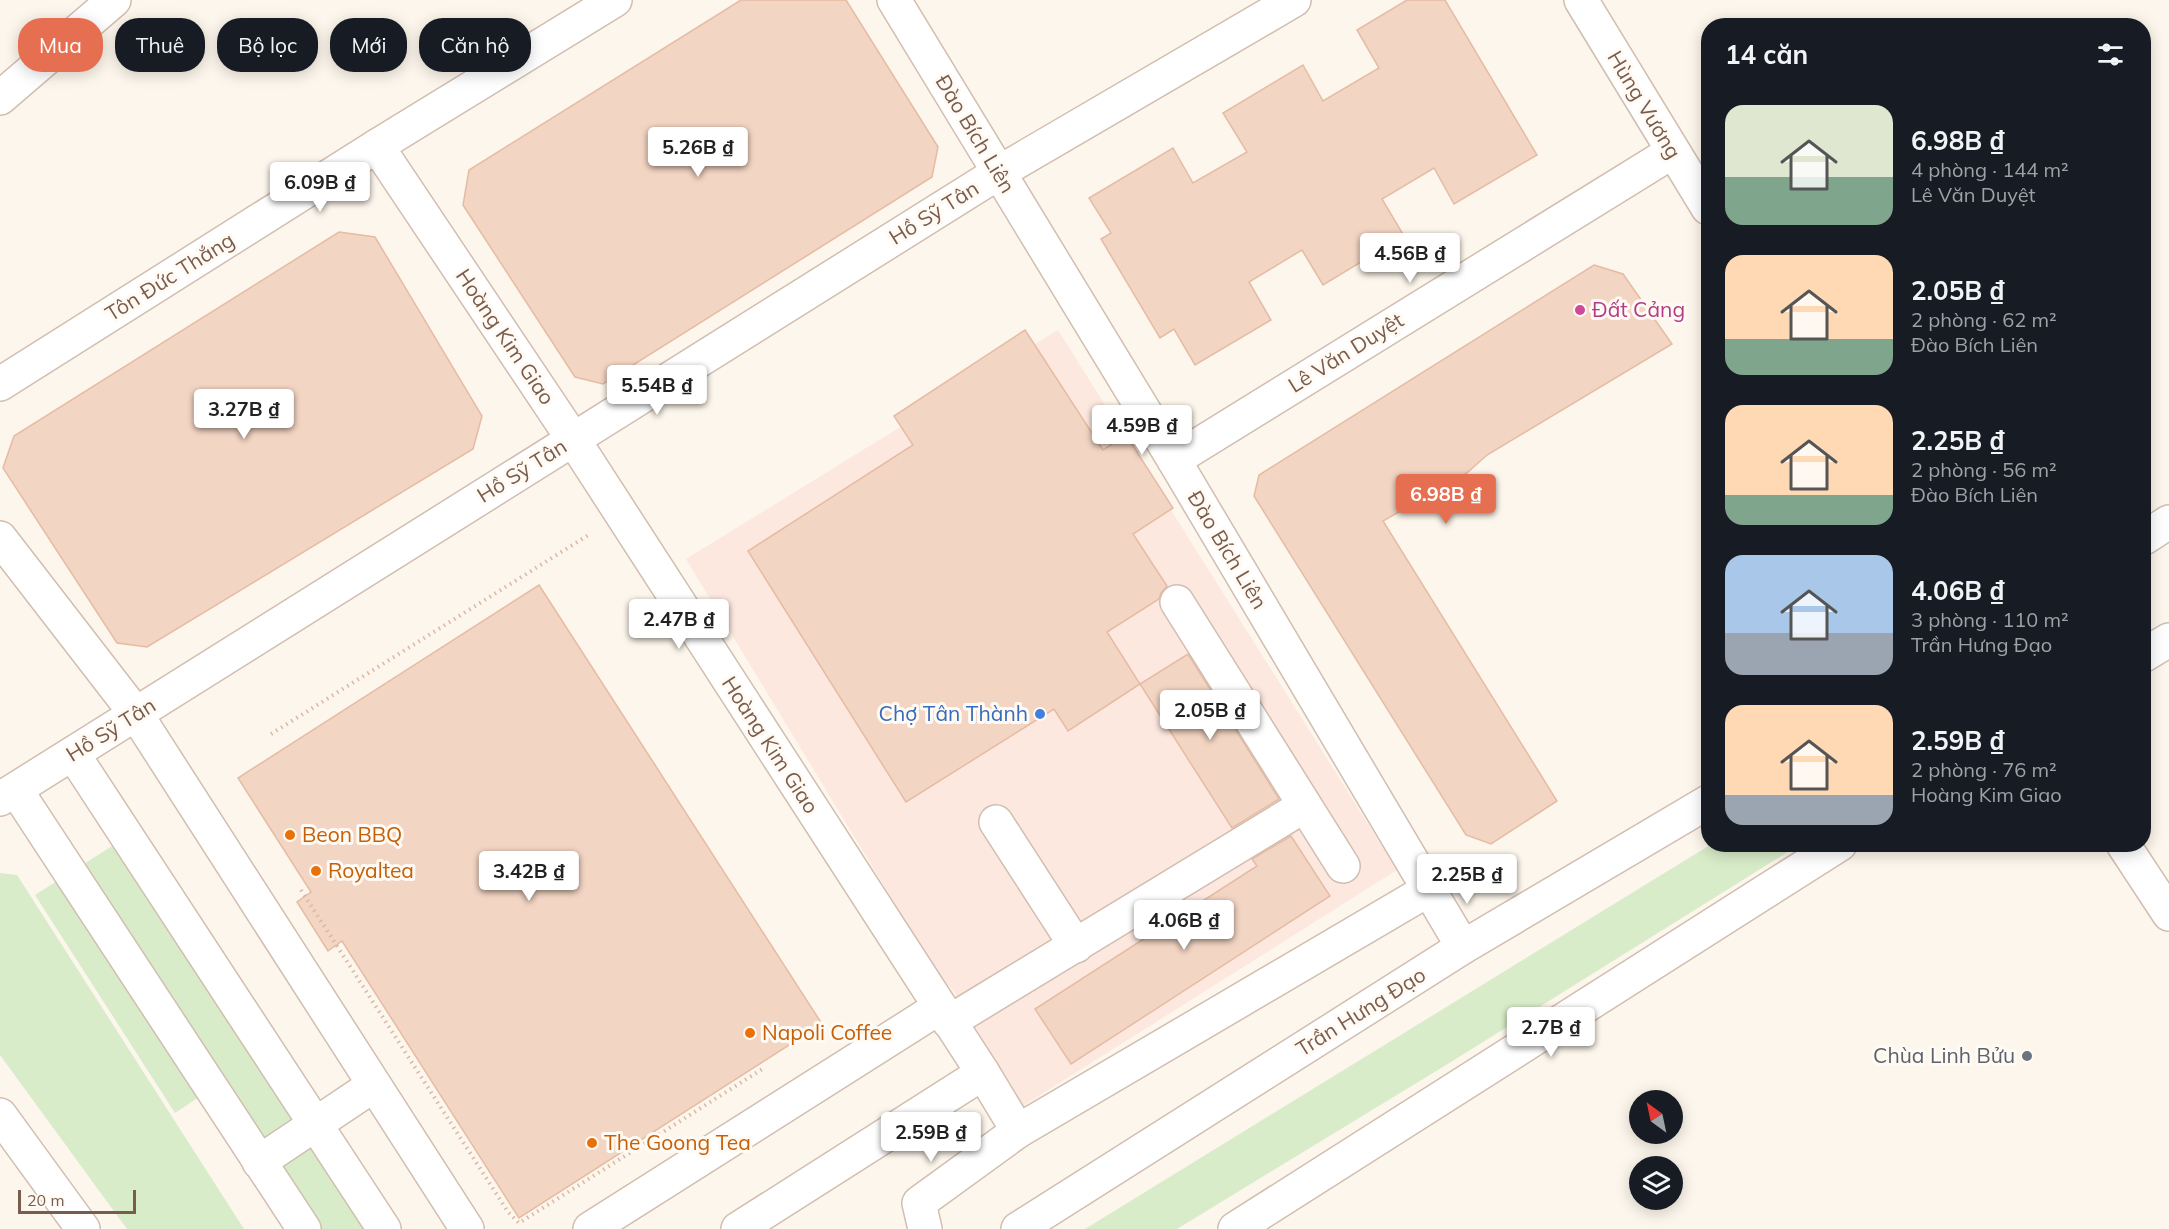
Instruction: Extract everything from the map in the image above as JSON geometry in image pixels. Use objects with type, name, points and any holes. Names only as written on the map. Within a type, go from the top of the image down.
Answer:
[{"type":"street","points":[[0,98],[114,0]]},
{"type":"street","name":"Tôn Đức Thắng","points":[[0,384],[615,0]]},
{"type":"street","name":"Đào Bích Liên","points":[[894,0],[1174,460],[1464,948]]},
{"type":"street","name":"Hồ Sỹ Tân","points":[[8,795],[998,173],[1294,0]]},
{"type":"street","name":"Hùng Vương","points":[[1581,0],[1701,197]]},
{"type":"street","name":"Hoàng Kim Giao","points":[[377,147],[573,439],[983,1073],[1018,1131]]},
{"type":"street","name":"Lê Văn Duyệt","points":[[1174,460],[1672,152]]},
{"type":"street","points":[[2151,534],[2169,522]]},
{"type":"street","points":[[0,538],[135,714],[467,1229]]},
{"type":"street","points":[[1177,602],[1343,866]]},
{"type":"street","points":[[2151,651],[2169,640]]},
{"type":"street","points":[[73,754],[384,1229]]},
{"type":"street","points":[[8,795],[304,1229]]},
{"type":"street","points":[[590,1229],[944,1014],[1076,946],[1304,806]]},
{"type":"street","name":"Trần Hưng Đạo","points":[[1018,1229],[1464,948],[1701,806]]},
{"type":"street","points":[[996,822],[1076,946]]},
{"type":"street","points":[[1234,1229],[1827,852]]},
{"type":"street","points":[[2128,852],[2169,914]]},
{"type":"street","points":[[925,1229],[919,1203],[1018,1131],[1428,890]]},
{"type":"street","points":[[738,1229],[983,1073]]},
{"type":"street","points":[[260,1162],[374,1085]]},
{"type":"street","points":[[0,1115],[83,1229]]},
{"type":"path","points":[[272,734],[621,514]]},
{"type":"path","points":[[301,890],[508,1212],[519,1223],[764,1068]]},
{"type":"shaded area","name":"Chợ Tân Thành","points":[[1058,330],[1397,870],[1023,1106],[952,989],[938,975],[686,559]]},
{"type":"green space","points":[[131,834],[385,1229],[288,1229],[202,1095],[175,1113],[35,895]]},
{"type":"green space","points":[[1701,851],[1788,852],[1451,1062],[1177,1229],[1085,1229]]},
{"type":"green space","points":[[0,873],[17,875],[244,1229],[127,1229],[0,1055]]},
{"type":"building","points":[[741,0],[846,0],[938,147],[932,177],[603,384],[575,377],[463,205],[469,170]]},
{"type":"building","points":[[1407,0],[1445,0],[1537,155],[1454,204],[1434,168],[1382,199],[1404,236],[1323,285],[1302,250],[1249,282],[1271,320],[1195,365],[1174,329],[1160,338],[1101,239],[1111,233],[1089,198],[1173,148],[1193,183],[1247,152],[1223,113],[1303,65],[1323,101],[1379,68],[1357,30]]},
{"type":"building","points":[[339,232],[375,237],[482,416],[473,449],[147,647],[117,643],[3,468],[14,436]]},
{"type":"building","points":[[1594,265],[1623,274],[1672,344],[1487,455],[1467,473],[1383,521],[1557,801],[1491,844],[1466,835],[1254,496],[1259,475]]},
{"type":"building","points":[[1025,330],[1103,450],[1126,435],[1173,508],[1133,534],[1167,586],[1159,599],[1107,632],[1140,684],[1068,731],[1054,709],[906,802],[748,551],[913,445],[894,416]]},
{"type":"building","points":[[539,585],[822,1024],[519,1218],[342,941],[328,951],[297,902],[311,892],[238,778]]},
{"type":"building","points":[[1188,654],[1279,799],[1232,828],[1140,684]]},
{"type":"building","points":[[1291,836],[1330,896],[1071,1064],[1035,1009],[1257,866],[1252,859]]},
{"type":"place","name":"Đất Cảng","points":[[1580,310]]},
{"type":"place","name":"Chợ Tân Thành","points":[[1040,714]]},
{"type":"place","name":"Beon BBQ","points":[[290,835]]},
{"type":"place","name":"Royaltea","points":[[316,871]]},
{"type":"place","name":"Napoli Coffee","points":[[750,1033]]},
{"type":"place","name":"Chùa Linh Bửu","points":[[2027,1056]]},
{"type":"place","name":"The Goong Tea","points":[[592,1143]]}]
